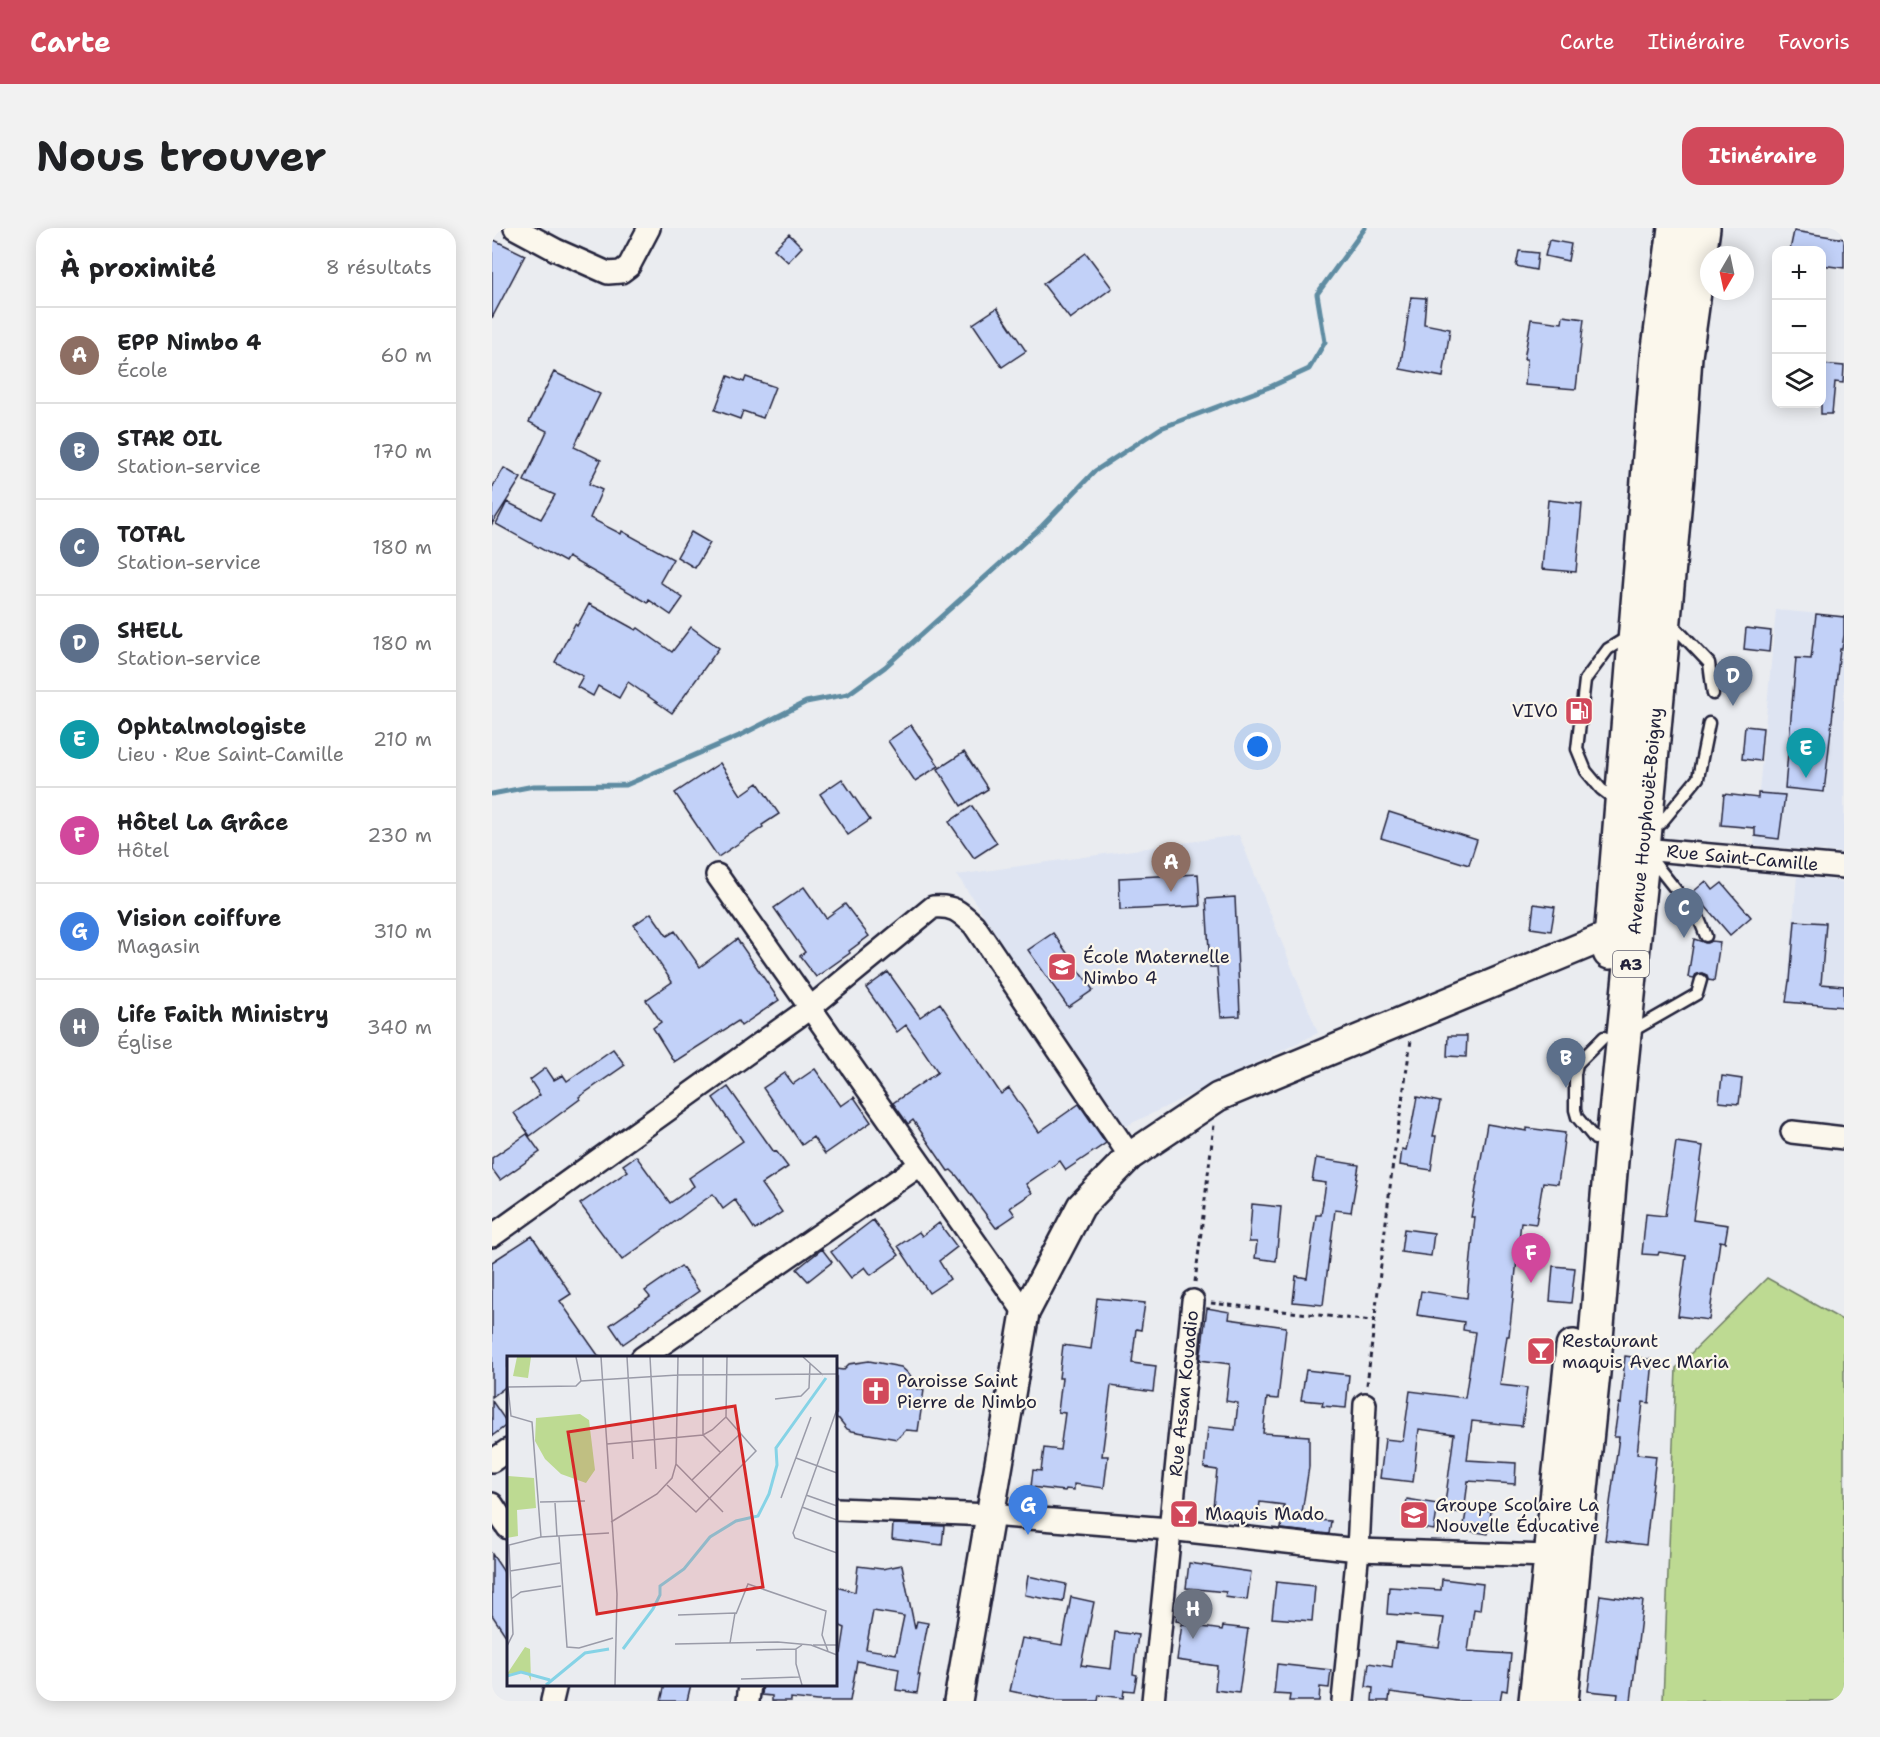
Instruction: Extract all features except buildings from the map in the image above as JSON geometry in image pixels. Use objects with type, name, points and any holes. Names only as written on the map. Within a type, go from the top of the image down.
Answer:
[{"type":"highway","name":"Avenue Houphouët-Boigny","points":[[1561,1701],[1623,932],[1637,827],[1650,624],[1658,356],[1675,228]]},
{"type":"highway","name":"Avenue Houphouët-Boigny","points":[[1650,624],[1677,477],[1685,356],[1703,228]]},
{"type":"highway","name":"Avenue Houphouët-Boigny","points":[[1623,932],[1637,827]]},
{"type":"highway","name":"Avenue Houphouët-Boigny","points":[[1536,1701],[1595,1139],[1614,1037]]},
{"type":"street","points":[[515,228],[556,250],[608,273],[621,272],[629,266],[649,228]]},
{"type":"street","name":"Rue Saint-Camille","points":[[1637,827],[1844,867]]},
{"type":"street","points":[[717,875],[1025,1313]]},
{"type":"street","points":[[492,1236],[810,1008],[933,907],[946,906],[957,909],[974,925],[1130,1156]]},
{"type":"street","points":[[958,1701],[1025,1313],[1081,1206],[1130,1156],[1218,1097],[1623,932]]},
{"type":"street","points":[[1792,1132],[1844,1138]]},
{"type":"street","points":[[648,1356],[664,1351],[920,1165]]},
{"type":"street","name":"Rue Assan Kouadio","points":[[1153,1701],[1193,1301]]},
{"type":"street","points":[[1343,1701],[1358,1550],[1365,1404]]},
{"type":"street","points":[[492,1461],[507,1450]]},
{"type":"street","points":[[492,1504],[507,1526]]},
{"type":"street","points":[[837,1509],[991,1515],[1169,1529],[1358,1550],[1550,1556]]},
{"type":"street","points":[[552,1701],[556,1686]]},
{"type":"street","points":[[748,1701],[750,1686]]},
{"type":"lane","points":[[1706,936],[1699,919],[1637,827],[1586,771],[1576,749],[1585,680],[1608,649],[1650,624],[1709,663],[1713,694]]},
{"type":"lane","points":[[1637,827],[1661,823],[1698,778],[1709,723]]},
{"type":"lane","points":[[1614,1037],[1697,994],[1701,980]]},
{"type":"path","points":[[1365,1404],[1392,1170],[1415,1016]]},
{"type":"path","points":[[1218,1097],[1193,1301],[1373,1321]]},
{"type":"shaded area","points":[[1776,610],[1844,616],[1844,853],[1754,845]]},
{"type":"shaded area","points":[[1239,835],[1318,1033],[1124,1127],[957,875]]},
{"type":"shaded area","points":[[1797,876],[1844,882],[1844,1007],[1786,1002]]},
{"type":"green space","points":[[1767,1278],[1844,1321],[1844,1701],[1663,1701],[1676,1368]]},
{"type":"waterway","points":[[492,794],[534,786],[626,785],[739,736],[806,702],[848,694],[885,667],[1042,526],[1095,471],[1161,428],[1272,386],[1309,369],[1325,342],[1317,294],[1365,228]]},
{"type":"place","name":"SHELL","points":[[1733,706]]},
{"type":"place","name":"VIVO","points":[[1579,711]]},
{"type":"place","name":"Ophtalmologiste","points":[[1806,778]]},
{"type":"place","name":"EPP Nimbo 4","points":[[1171,892]]},
{"type":"place","name":"TOTAL","points":[[1684,938]]},
{"type":"place","name":"École Maternelle Nimbo 4","points":[[1062,967]]},
{"type":"place","name":"STAR OIL","points":[[1566,1088]]},
{"type":"place","name":"Hôtel La Grâce","points":[[1531,1283]]},
{"type":"place","name":"Restaurant maquis Avec Maria","points":[[1541,1351]]},
{"type":"place","name":"Paroisse Saint Pierre de Nimbo","points":[[876,1391]]},
{"type":"place","name":"Maquis Mado","points":[[1184,1514]]},
{"type":"place","name":"Groupe Scolaire La Nouvelle Éducative","points":[[1414,1515]]},
{"type":"place","name":"Vision coiffure","points":[[1028,1535]]},
{"type":"place","name":"Life Faith Ministry","points":[[1193,1639]]}]
